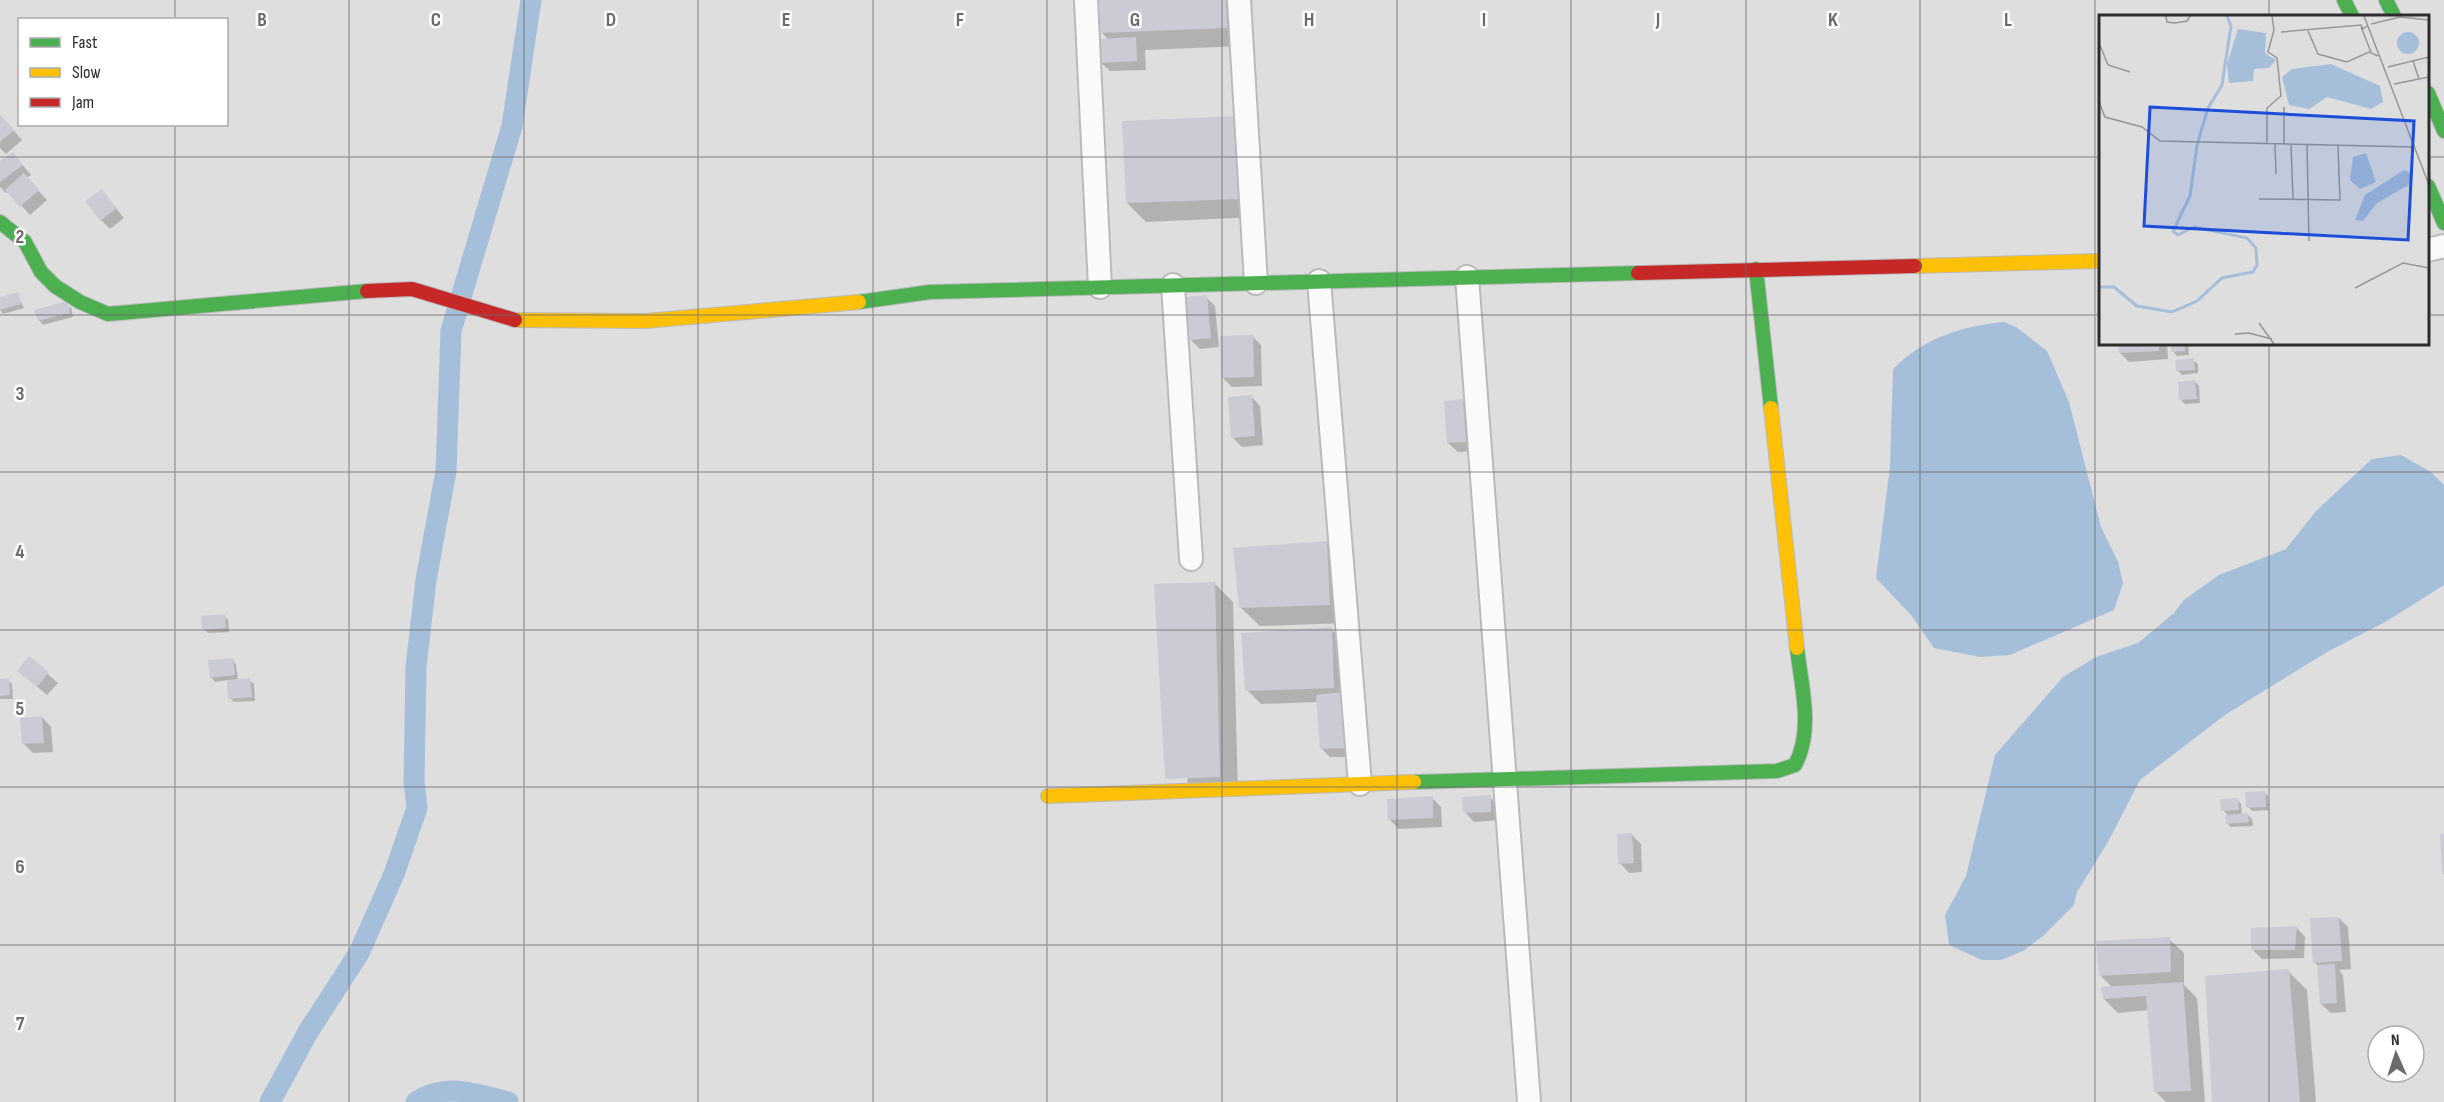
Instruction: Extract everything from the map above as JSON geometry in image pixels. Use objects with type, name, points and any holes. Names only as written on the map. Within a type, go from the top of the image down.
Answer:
[{"type":"main road","points":[[2344,0],[2352,15]]},
{"type":"main road","points":[[2386,0],[2394,15]]},
{"type":"main road","points":[[2429,97],[2444,131]]},
{"type":"main road","points":[[2429,190],[2444,223]]},
{"type":"main road","points":[[0,222],[17,234],[29,247],[40,270],[58,290],[78,302],[108,314],[326,292],[412,289],[515,321],[646,321],[869,301],[930,292],[2099,261]]},
{"type":"main road","points":[[1048,796],[1505,778],[1777,771],[1795,765],[1803,750],[1805,722],[1756,269]]},
{"type":"street","points":[[1086,0],[1100,287]]},
{"type":"street","points":[[1239,0],[1256,283]]},
{"type":"street","points":[[2429,250],[2444,246]]},
{"type":"street","points":[[1467,277],[1529,1102]]},
{"type":"street","points":[[1319,281],[1360,784]]},
{"type":"street","points":[[1173,285],[1191,559]]},
{"type":"water","points":[[2004,322],[2016,327],[2047,351],[2069,402],[2101,527],[2118,562],[2123,583],[2114,610],[2010,655],[1980,657],[1934,648],[1911,615],[1876,578],[1890,467],[1893,369],[1917,349],[1944,335],[1958,330]]},
{"type":"water","points":[[2401,455],[2431,472],[2444,485],[2444,585],[2387,621],[2327,652],[2225,715],[2140,780],[2108,842],[2077,892],[2074,905],[2043,936],[2023,951],[2001,960],[1982,960],[1949,945],[1945,915],[1966,876],[1995,755],[2063,677],[2096,657],[2138,643],[2174,613],[2184,600],[2219,575],[2286,549],[2316,511],[2372,459]]},
{"type":"building","points":[[1099,0],[1226,0],[1227,28],[1100,33]]},
{"type":"building","points":[[1136,37],[1137,61],[1099,63],[1098,39]]},
{"type":"building","points":[[0,114],[14,130],[0,142]]},
{"type":"building","points":[[1237,116],[1240,199],[1126,203],[1122,121]]},
{"type":"building","points":[[13,152],[23,165],[0,182],[0,161]]},
{"type":"building","points":[[24,173],[39,190],[20,207],[5,190]]},
{"type":"building","points":[[102,189],[116,209],[100,221],[85,201]]},
{"type":"building","points":[[18,292],[21,304],[0,310],[0,297]]},
{"type":"building","points":[[1207,295],[1211,338],[1190,340],[1186,297]]},
{"type":"building","points":[[67,301],[70,313],[38,321],[34,310]]},
{"type":"building","points":[[1253,335],[1254,377],[1221,378],[1220,336]]},
{"type":"building","points":[[2118,345],[2159,345],[2159,351],[2119,353]]},
{"type":"building","points":[[2171,345],[2185,345],[2185,351],[2171,352]]},
{"type":"building","points":[[2194,358],[2195,370],[2176,371],[2175,360]]},
{"type":"building","points":[[2195,380],[2197,399],[2179,400],[2178,382]]},
{"type":"building","points":[[1252,395],[1255,436],[1231,438],[1228,397]]},
{"type":"building","points":[[1463,399],[1466,442],[1447,443],[1444,401]]},
{"type":"building","points":[[1327,541],[1330,605],[1239,608],[1233,548]]},
{"type":"building","points":[[1215,582],[1220,777],[1165,779],[1154,584]]},
{"type":"building","points":[[225,614],[226,628],[202,630],[201,616]]},
{"type":"building","points":[[1332,627],[1334,688],[1245,691],[1241,633]]},
{"type":"building","points":[[29,656],[49,672],[37,687],[17,671]]},
{"type":"building","points":[[233,658],[235,675],[210,678],[208,660]]},
{"type":"building","points":[[9,678],[10,695],[0,696],[0,679]]},
{"type":"building","points":[[250,678],[252,697],[228,699],[227,680]]},
{"type":"building","points":[[1342,692],[1348,748],[1320,749],[1316,695]]},
{"type":"building","points":[[42,716],[44,743],[22,744],[20,718]]},
{"type":"building","points":[[2265,791],[2266,807],[2246,808],[2245,792]]},
{"type":"building","points":[[1491,795],[1491,812],[1463,813],[1462,797]]},
{"type":"building","points":[[1433,796],[1433,818],[1388,820],[1387,799]]},
{"type":"building","points":[[2238,798],[2239,810],[2221,811],[2220,799]]},
{"type":"building","points":[[2248,813],[2249,822],[2226,824],[2225,815]]},
{"type":"building","points":[[1632,833],[1634,863],[1618,864],[1617,834]]},
{"type":"building","points":[[2440,834],[2444,834],[2444,874],[2442,874]]},
{"type":"building","points":[[2339,917],[2342,961],[2313,963],[2310,918]]},
{"type":"building","points":[[2297,926],[2295,950],[2251,950],[2251,928]]},
{"type":"building","points":[[2170,937],[2171,972],[2099,976],[2096,941]]},
{"type":"building","points":[[2335,964],[2337,1003],[2320,1004],[2317,965]]},
{"type":"building","points":[[2289,969],[2300,1102],[2212,1102],[2205,976]]},
{"type":"building","points":[[2183,982],[2191,1091],[2154,1092],[2146,996],[2103,999],[2101,987]]},
{"type":"waterway","points":[[270,1102],[308,1032],[359,953],[394,874],[417,808],[414,782],[416,667],[426,580],[446,471],[451,331],[512,126],[531,0]]},
{"type":"waterway","points":[[416,1102],[439,1092],[450,1091],[473,1093],[508,1102]]},
{"type":"traffic: fast","points":[[2344,0],[2352,15]]},
{"type":"traffic: fast","points":[[2386,0],[2394,15]]},
{"type":"traffic: fast","points":[[2429,95],[2444,131]]},
{"type":"traffic: fast","points":[[2429,188],[2444,223]]},
{"type":"traffic: fast","points":[[0,222],[25,242],[41,272],[55,286],[80,302],[108,314],[367,291]]},
{"type":"traffic: fast","points":[[1756,269],[1771,408]]},
{"type":"traffic: fast","points":[[859,302],[930,292],[1638,273]]},
{"type":"traffic: fast","points":[[1414,782],[1777,771],[1795,765],[1801,751],[1805,722],[1797,648]]},
{"type":"traffic: slow","points":[[1915,266],[2099,261]]},
{"type":"traffic: slow","points":[[515,320],[646,321],[859,302]]},
{"type":"traffic: slow","points":[[1771,408],[1797,648]]},
{"type":"traffic: slow","points":[[1048,796],[1414,782]]},
{"type":"traffic: jam","points":[[1638,273],[1915,266]]},
{"type":"traffic: jam","points":[[367,291],[412,289],[515,320]]}]
